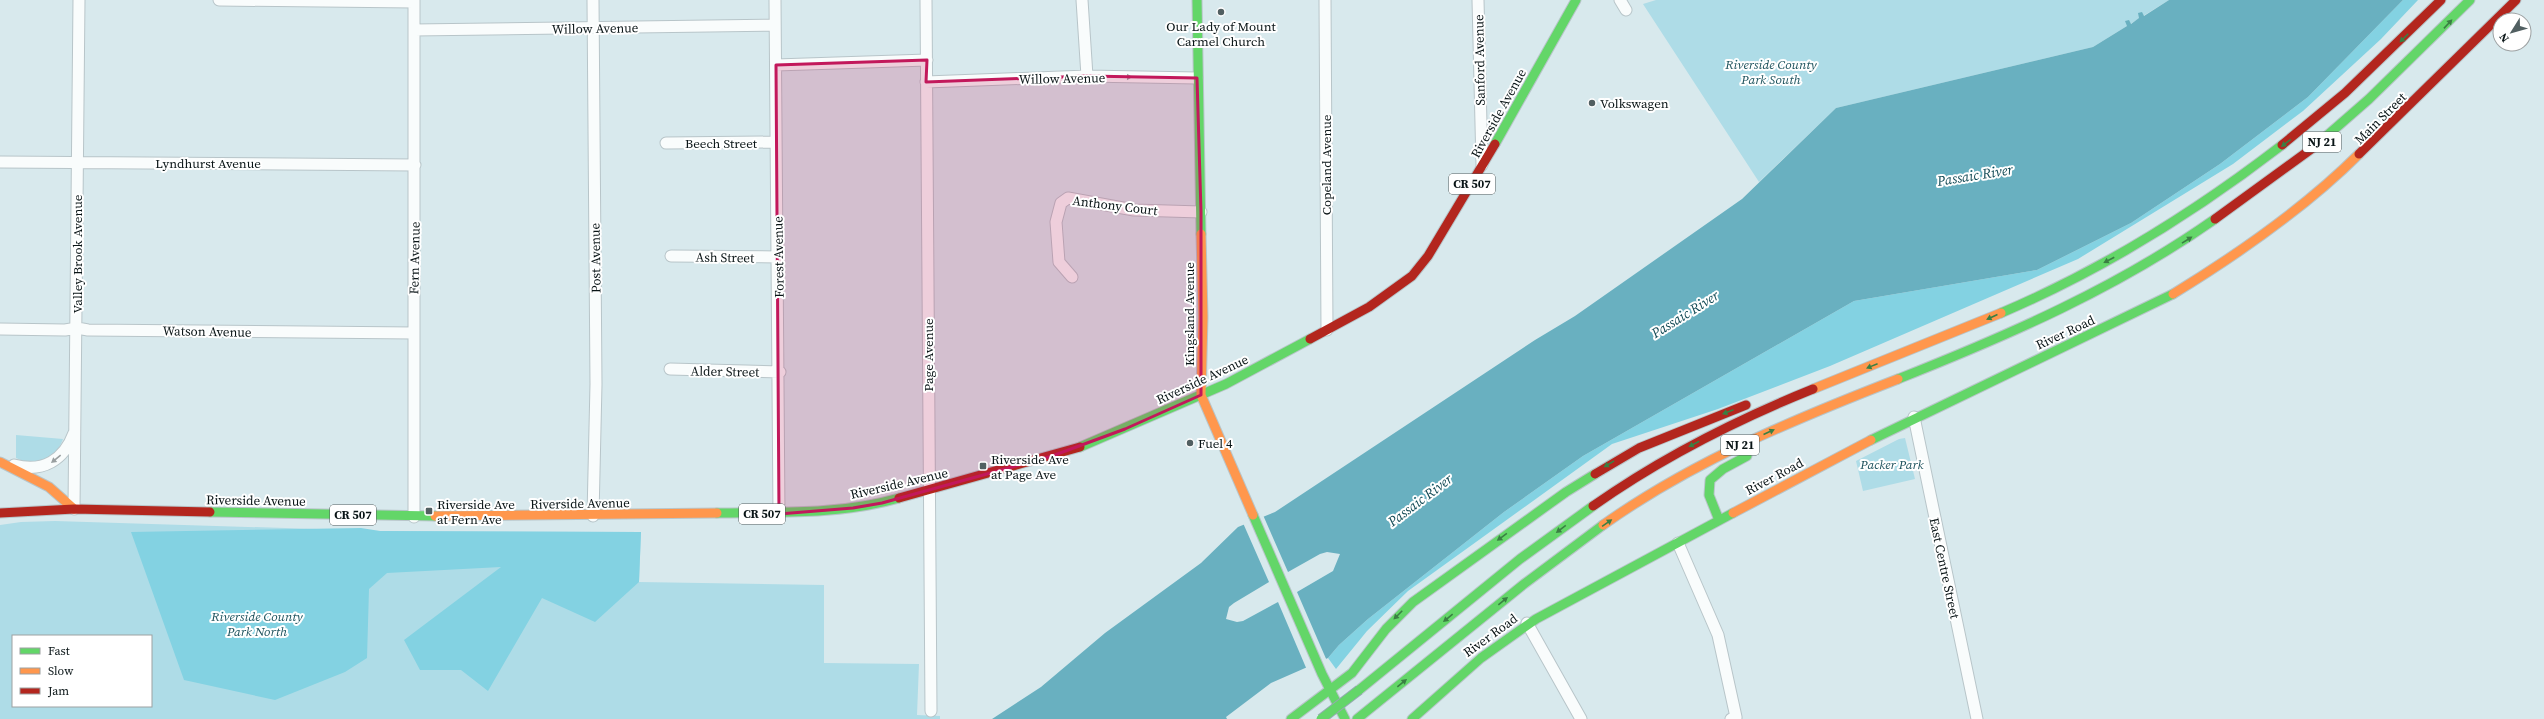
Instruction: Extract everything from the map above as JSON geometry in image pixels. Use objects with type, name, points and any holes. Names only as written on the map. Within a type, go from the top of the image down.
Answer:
[{"type":"main road","name":"Kingsland Avenue","points":[[1197,0],[1197,78],[1201,212],[1201,396],[1244,498],[1322,674],[1345,719]]},
{"type":"main road","name":"Riverside Avenue","points":[[0,513],[74,509],[414,517],[780,514],[853,508],[928,491],[1089,444],[1201,396],[1370,307],[1412,276],[1432,250],[1482,168],[1576,0]]},
{"type":"main road","name":"NJ 21","points":[[1321,719],[1538,546],[1628,482],[1724,428],[1832,382],[1978,323],[2044,294],[2110,260],[2174,222],[2235,182],[2322,114],[2403,40],[2441,0]]},
{"type":"main road","name":"NJ 21","points":[[1357,719],[1562,555],[1609,521],[1702,464],[1766,433],[1953,357],[2054,313],[2121,279],[2185,241],[2247,200],[2307,155],[2365,106],[2418,55],[2470,0]]},
{"type":"main road","name":"Main Street","points":[[2172,295],[2218,266],[2337,176],[2516,0]]},
{"type":"main road","name":"River Road","points":[[1412,719],[1477,659],[1528,623],[1914,417],[2172,295]]},
{"type":"main road","points":[[1788,434],[1953,357]]},
{"type":"main road","points":[[1796,385],[1803,382],[1832,382]]},
{"type":"main road","points":[[1291,719],[1331,691],[1352,673],[1386,629],[1413,602],[1572,488],[1639,448],[1759,400]]},
{"type":"main road","points":[[1719,520],[1707,496],[1709,482],[1723,469],[1758,450]]},
{"type":"main road","points":[[0,462],[50,486],[64,496],[74,509]]},
{"type":"street","name":"Valley Brook Avenue","points":[[74,509],[77,328],[79,0]]},
{"type":"street","points":[[219,0],[414,1]]},
{"type":"street","name":"Post Avenue","points":[[593,0],[596,384],[593,516]]},
{"type":"street","name":"Forest Avenue","points":[[776,0],[780,514]]},
{"type":"street","name":"Page Avenue","points":[[926,0],[928,491],[931,711]]},
{"type":"street","points":[[1082,0],[1087,76]]},
{"type":"street","name":"Copeland Avenue","points":[[1325,0],[1327,330]]},
{"type":"street","name":"Sanford Avenue","points":[[1478,0],[1482,168]]},
{"type":"street","points":[[1620,0],[1626,10]]},
{"type":"street","name":"Fern Avenue","points":[[414,1],[414,517]]},
{"type":"street","name":"Willow Avenue","points":[[414,30],[775,25]]},
{"type":"street","points":[[776,65],[927,60]]},
{"type":"street","name":"Willow Avenue","points":[[926,82],[1087,76],[1197,78]]},
{"type":"street","name":"Beech Street","points":[[666,143],[776,142]]},
{"type":"street","name":"Lyndhurst Avenue","points":[[0,162],[415,165]]},
{"type":"street","name":"Anthony Court","points":[[1072,277],[1059,262],[1056,222],[1061,203],[1068,198],[1134,210],[1201,212]]},
{"type":"street","name":"Ash Street","points":[[671,256],[778,257]]},
{"type":"street","name":"Watson Avenue","points":[[0,329],[65,330],[77,328],[88,330],[414,333]]},
{"type":"street","name":"Alder Street","points":[[670,370],[780,372]]},
{"type":"street","name":"East Centre Street","points":[[1914,417],[1977,719]]},
{"type":"street","points":[[0,462],[22,467],[49,464],[62,455],[76,426]]},
{"type":"street","points":[[1678,543],[1718,635],[1736,717],[1731,719]]},
{"type":"street","points":[[1528,623],[1581,719]]},
{"type":"highlighted area","points":[[927,60],[926,82],[1087,76],[1197,78],[1201,212],[1201,395],[1125,429],[1052,456],[882,503],[853,508],[779,514],[776,65]]},
{"type":"green space","name":"Riverside County Park South","points":[[1656,0],[2169,0],[2093,47],[1836,108],[1759,182],[1643,4]]},
{"type":"green space","points":[[2403,0],[2418,0],[2381,39],[2303,111],[2233,164],[2078,259],[1830,366],[1718,409],[1612,444],[1408,591],[1367,631],[1336,669],[1328,658],[1339,645],[1368,619],[1504,512],[1583,456],[1854,301],[2037,270],[2131,223],[2220,164],[2308,97]]},
{"type":"green space","points":[[16,435],[63,439],[60,446],[50,457],[44,460],[30,462],[16,458]]},
{"type":"green space","name":"Packer Park","points":[[1905,438],[1915,479],[1863,491],[1856,461],[1899,439]]},
{"type":"green space","name":"Riverside County Park North","points":[[55,521],[380,531],[641,532],[639,582],[824,585],[824,663],[919,664],[917,715],[940,716],[940,719],[0,719],[0,525],[21,522]]},
{"type":"green space","points":[[361,528],[380,531],[641,532],[639,582],[595,622],[542,598],[488,691],[461,670],[420,670],[404,640],[501,567],[387,573],[369,589],[367,658],[345,672],[275,700],[184,680],[131,532]]},
{"type":"water","name":"Passaic River","points":[[2169,0],[2403,0],[2308,97],[2220,164],[2131,223],[2037,270],[1854,301],[1583,456],[1504,512],[1368,619],[1339,645],[1328,658],[1271,683],[1226,717],[1227,719],[992,719],[1041,687],[1105,633],[1201,563],[1238,527],[1275,512],[1535,340],[1575,316],[1742,199],[1836,108],[2093,47],[2127,26],[2125,21],[2129,20],[2131,24],[2139,18],[2138,13],[2142,12],[2144,16]]},
{"type":"pier","points":[[1263,515],[1288,572],[1320,554],[1327,552],[1340,554],[1333,571],[1297,592],[1327,661],[1307,670],[1278,602],[1243,621],[1237,622],[1226,619],[1229,607],[1269,582],[1243,523]]},
{"type":"traffic: fast","points":[[1197,0],[1201,234]]},
{"type":"traffic: fast","points":[[1495,144],[1576,0]]},
{"type":"traffic: fast","points":[[2314,147],[2369,99],[2470,0]]},
{"type":"traffic: fast","points":[[2001,313],[2075,278],[2147,238],[2216,193],[2282,145]]},
{"type":"traffic: fast","points":[[1898,379],[1981,345],[2101,288],[2140,267],[2215,219]]},
{"type":"traffic: fast","points":[[1871,440],[2173,294]]},
{"type":"traffic: fast","points":[[1080,447],[1226,384],[1310,339]]},
{"type":"traffic: fast","points":[[1719,520],[1709,495],[1710,480],[1723,469],[1747,456]]},
{"type":"traffic: fast","points":[[1291,719],[1352,673],[1386,629],[1413,602],[1566,492],[1595,474]]},
{"type":"traffic: fast","points":[[717,513],[808,512],[854,507],[899,498]]},
{"type":"traffic: fast","points":[[1359,690],[1520,559],[1593,506]]},
{"type":"traffic: fast","points":[[210,512],[435,516]]},
{"type":"traffic: fast","points":[[1412,719],[1481,658],[1536,619],[1733,513]]},
{"type":"traffic: fast","points":[[1253,515],[1322,674],[1345,719]]},
{"type":"traffic: fast","points":[[1357,719],[1524,584],[1603,525]]},
{"type":"traffic: fast","points":[[1321,719],[1359,690]]},
{"type":"traffic: slow","points":[[2173,294],[2245,247],[2294,211],[2359,154]]},
{"type":"traffic: slow","points":[[1201,234],[1203,317],[1201,395],[1253,515]]},
{"type":"traffic: slow","points":[[1813,389],[2001,313]]},
{"type":"traffic: slow","points":[[1603,525],[1637,502],[1709,461],[1783,426],[1898,379]]},
{"type":"traffic: slow","points":[[1733,513],[1871,440]]},
{"type":"traffic: slow","points":[[0,462],[49,487],[74,509]]},
{"type":"traffic: slow","points":[[435,516],[717,513]]},
{"type":"traffic: jam","points":[[2282,145],[2345,93],[2441,0]]},
{"type":"traffic: jam","points":[[2359,154],[2516,0]]},
{"type":"traffic: jam","points":[[1310,339],[1369,307],[1412,276],[1428,256],[1495,144]]},
{"type":"traffic: jam","points":[[2215,219],[2314,147]]},
{"type":"traffic: jam","points":[[1593,506],[1645,472],[1700,441],[1727,427],[1813,389]]},
{"type":"traffic: jam","points":[[1595,474],[1639,448],[1746,405]]},
{"type":"traffic: jam","points":[[899,498],[1080,447]]},
{"type":"traffic: jam","points":[[0,513],[74,509],[210,512]]},
{"type":"place","name":"Our Lady of Mount Carmel Church","points":[[1221,12]]},
{"type":"place","name":"Volkswagen","points":[[1592,103]]},
{"type":"place","name":"Fuel 4","points":[[1190,443]]},
{"type":"place","name":"Riverside Ave at Page Ave","points":[[983,466]]},
{"type":"place","name":"Riverside Ave at Fern Ave","points":[[429,511]]}]
